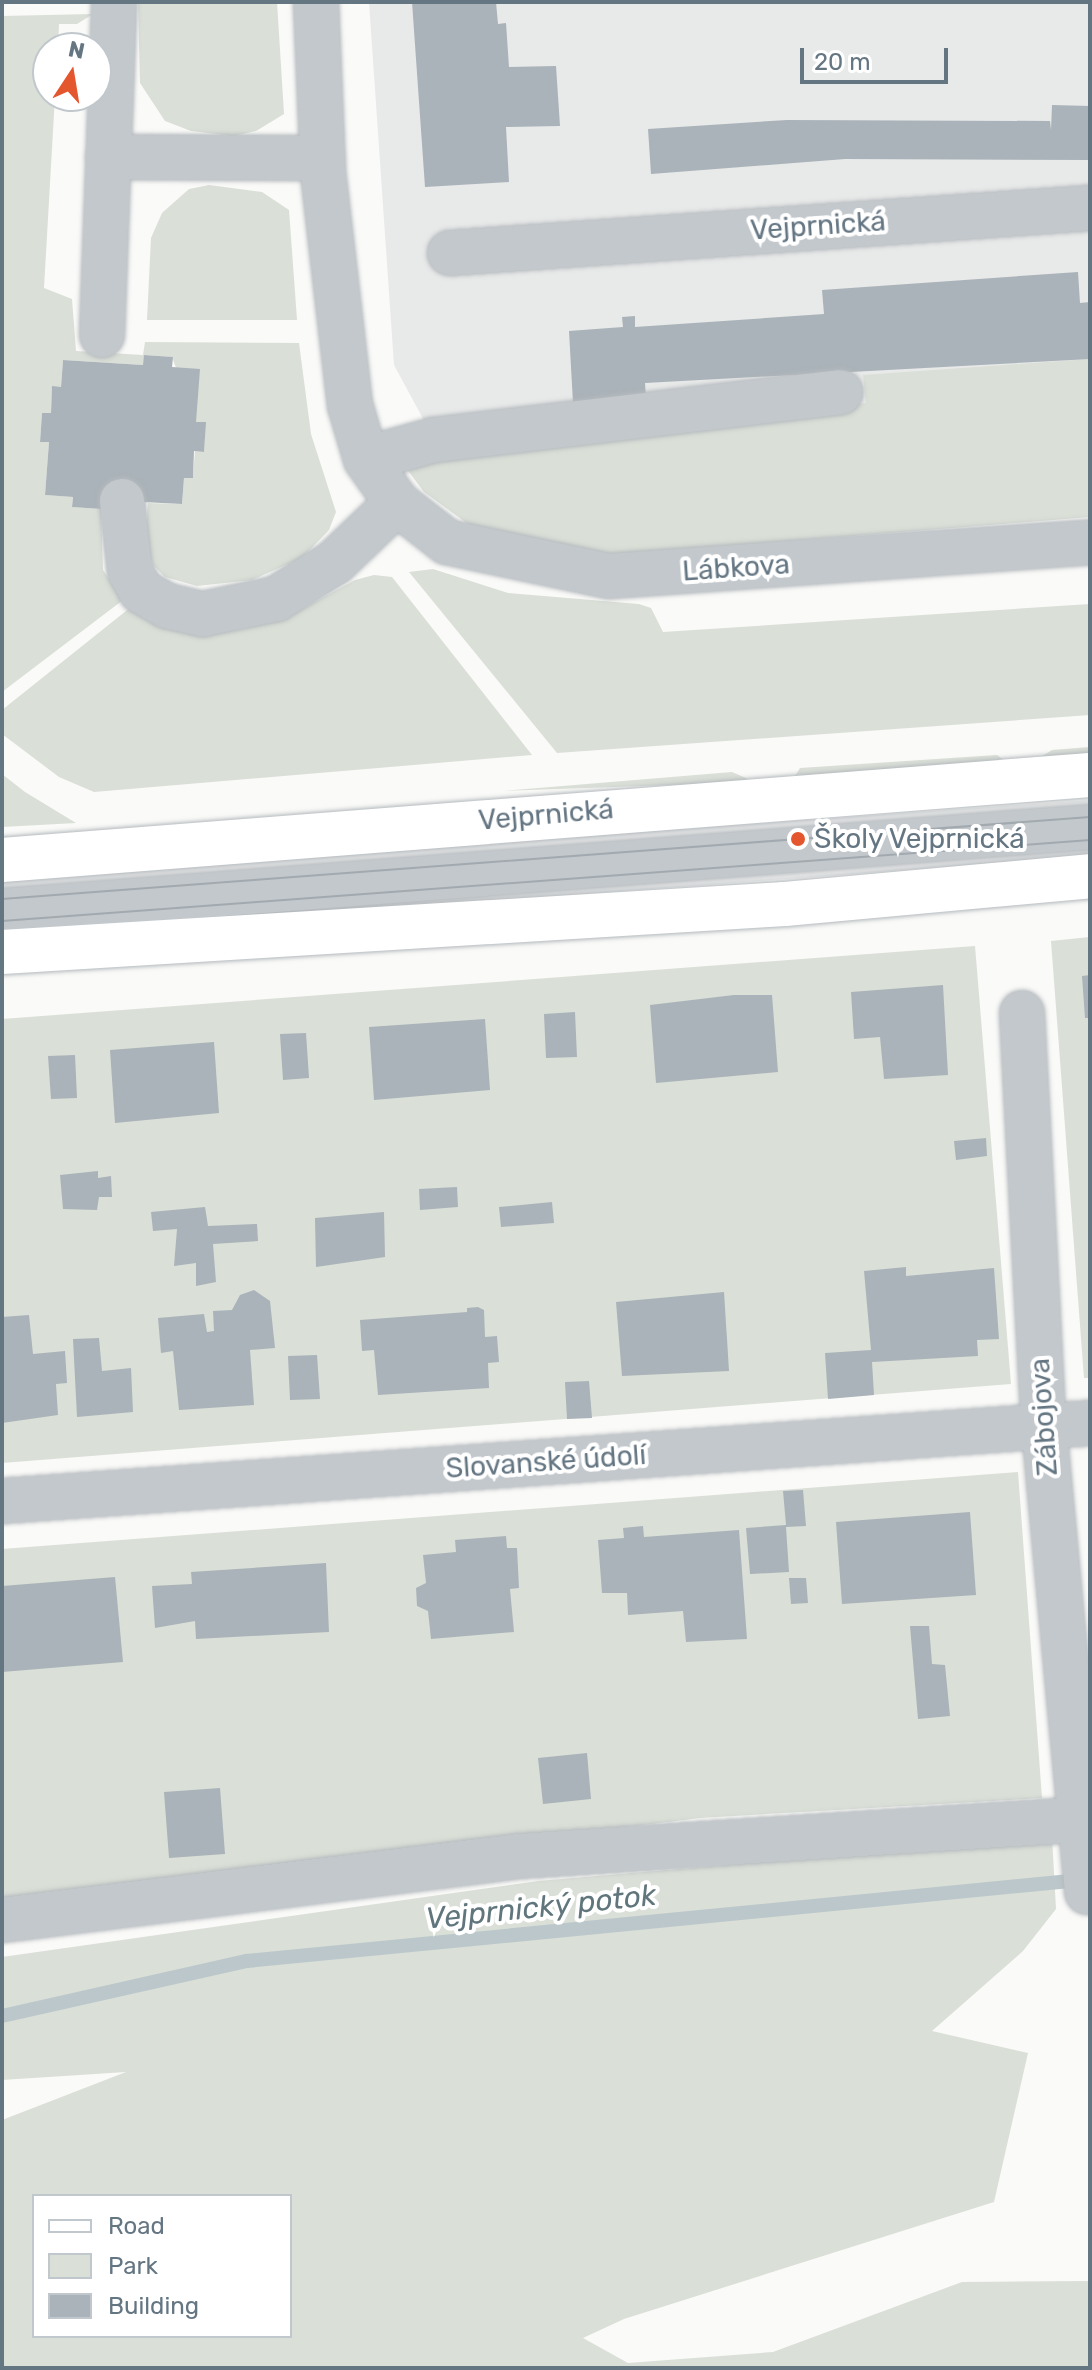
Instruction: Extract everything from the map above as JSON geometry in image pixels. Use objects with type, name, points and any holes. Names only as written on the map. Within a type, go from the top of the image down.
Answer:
[{"type":"main road","name":"Vejprnická","points":[[2,860],[1090,775]]},
{"type":"main road","points":[[2,952],[785,904],[1090,876]]},
{"type":"street","points":[[102,335],[114,2]]},
{"type":"street","name":"Lábkova","points":[[316,2],[322,158],[350,405],[366,459],[397,503],[447,542],[609,576],[1090,542]]},
{"type":"street","points":[[108,157],[322,158]]},
{"type":"street","name":"Vejprnická","points":[[450,253],[1090,208]]},
{"type":"street","points":[[366,459],[434,440],[840,392]]},
{"type":"street","points":[[122,501],[130,571],[141,591],[167,606],[203,614],[276,599],[335,562],[397,503]]},
{"type":"street","name":"Vejprnická","points":[[2,911],[1090,827]]},
{"type":"street","name":"Zábojova","points":[[1022,1013],[1044,1427],[1084,1827],[1087,1892]]},
{"type":"street","name":"Slovanské údolí","points":[[2,1501],[1090,1423]]},
{"type":"street","points":[[2,1920],[520,1856],[1084,1827]]},
{"type":"shaded area","points":[[369,2],[1090,2],[1090,462],[467,500],[394,365]]},
{"type":"shaded area","points":[[1090,800],[1090,856],[2,938],[2,877]]},
{"type":"green space","points":[[138,2],[277,2],[284,114],[256,131],[233,136],[191,131],[165,121],[140,83]]},
{"type":"green space","points":[[93,14],[77,24],[59,24],[59,32],[32,32],[32,112],[54,112],[44,288],[72,299],[76,351],[143,355],[145,342],[299,343],[311,434],[336,512],[329,530],[302,558],[252,580],[197,586],[165,577],[153,565],[145,543],[148,503],[182,504],[184,478],[193,477],[195,451],[204,452],[205,422],[196,422],[172,357],[145,355],[143,365],[63,360],[61,387],[52,387],[51,413],[42,413],[40,441],[49,442],[45,495],[73,497],[72,507],[101,509],[103,570],[123,600],[2,692],[2,16]]},
{"type":"green space","points":[[209,185],[262,192],[289,210],[297,320],[147,320],[151,238],[162,213],[189,189]]},
{"type":"green space","points":[[1090,359],[1090,517],[616,555],[472,527],[424,492],[406,468],[444,456],[866,403],[863,375]]},
{"type":"green space","points":[[433,569],[508,593],[639,604],[651,608],[663,632],[1090,604],[1090,715],[557,753],[409,572]]},
{"type":"green space","points":[[374,575],[392,577],[532,755],[94,792],[59,777],[2,734],[2,710],[131,607],[213,632],[242,629],[291,615],[355,580]]},
{"type":"green space","points":[[1090,747],[1090,755],[1039,758],[1052,750]]},
{"type":"green space","points":[[997,755],[1004,760],[793,779],[800,768]]},
{"type":"green space","points":[[732,772],[755,782],[503,791]]},
{"type":"green space","points":[[2,774],[25,792],[76,823],[2,827]]},
{"type":"green space","points":[[1090,937],[1090,1378],[1084,1378],[1051,941]]},
{"type":"green space","points":[[975,946],[1011,1384],[2,1463],[2,1019]]},
{"type":"green space","points":[[1018,1472],[1042,1798],[700,1818],[2,1904],[2,1549]]},
{"type":"green space","points":[[1052,1837],[1056,1909],[1023,1951],[932,2031],[1028,2053],[994,2202],[624,2319],[583,2338],[628,2363],[773,2352],[962,2282],[1090,2281],[1090,2368],[2,2368],[2,2120],[126,2072],[2,2080],[2,1957],[538,1881]]},
{"type":"building","points":[[412,2],[496,2],[498,24],[506,23],[509,67],[556,66],[560,126],[506,127],[509,182],[425,187]]},
{"type":"building","points":[[1052,105],[1090,106],[1090,160],[845,159],[651,174],[648,129],[787,120],[1050,121],[1051,130]]},
{"type":"building","points":[[1078,272],[1080,303],[1090,302],[1090,359],[645,383],[646,398],[573,403],[569,331],[623,327],[622,317],[635,316],[635,327],[824,314],[822,290]]},
{"type":"building","points":[[144,355],[173,357],[172,367],[200,369],[196,422],[206,422],[204,452],[194,451],[193,478],[184,478],[182,504],[102,500],[101,509],[72,507],[73,497],[45,495],[49,442],[40,442],[42,413],[51,413],[52,386],[61,387],[63,360],[143,365]]},
{"type":"building","points":[[1090,975],[1090,1018],[1085,1018],[1082,976]]},
{"type":"building","points":[[943,985],[948,1075],[884,1079],[880,1037],[854,1039],[851,992]]},
{"type":"building","points":[[734,995],[772,995],[778,1072],[656,1083],[650,1005]]},
{"type":"building","points":[[575,1012],[577,1057],[546,1058],[544,1014]]},
{"type":"building","points":[[485,1019],[490,1090],[374,1100],[369,1027]]},
{"type":"building","points":[[306,1033],[309,1078],[283,1080],[280,1034]]},
{"type":"building","points":[[214,1042],[219,1113],[115,1123],[110,1050]]},
{"type":"building","points":[[75,1055],[77,1098],[51,1099],[48,1056]]},
{"type":"building","points":[[986,1138],[987,1156],[956,1160],[954,1141]]},
{"type":"building","points":[[98,1171],[98,1178],[111,1176],[112,1197],[99,1197],[97,1210],[63,1209],[60,1175]]},
{"type":"building","points":[[457,1187],[458,1207],[420,1210],[419,1189]]},
{"type":"building","points":[[552,1202],[554,1223],[501,1227],[499,1207]]},
{"type":"building","points":[[205,1207],[208,1226],[257,1224],[258,1241],[213,1244],[216,1282],[196,1286],[196,1263],[174,1266],[177,1229],[153,1231],[151,1212]]},
{"type":"building","points":[[384,1212],[385,1257],[316,1267],[315,1218]]},
{"type":"building","points":[[906,1267],[906,1276],[994,1268],[999,1339],[977,1340],[978,1356],[872,1362],[874,1395],[828,1399],[825,1353],[871,1350],[864,1271]]},
{"type":"building","points":[[254,1290],[270,1301],[275,1348],[250,1350],[254,1405],[179,1410],[173,1351],[161,1353],[158,1318],[204,1314],[207,1332],[214,1331],[213,1311],[232,1310],[240,1295]]},
{"type":"building","points":[[724,1292],[729,1371],[622,1376],[616,1302]]},
{"type":"building","points":[[467,1308],[484,1310],[485,1337],[497,1336],[499,1362],[488,1363],[489,1388],[378,1395],[374,1350],[362,1351],[360,1320],[467,1312]]},
{"type":"building","points":[[29,1315],[33,1354],[65,1351],[67,1383],[56,1384],[58,1415],[2,1423],[2,1317]]},
{"type":"building","points":[[99,1338],[102,1371],[131,1368],[133,1412],[77,1417],[73,1339]]},
{"type":"building","points":[[317,1355],[320,1399],[290,1400],[288,1356]]},
{"type":"building","points":[[589,1381],[592,1418],[567,1419],[565,1382]]},
{"type":"building","points":[[803,1490],[806,1526],[786,1527],[789,1572],[750,1574],[746,1528],[786,1525],[783,1491]]},
{"type":"building","points":[[970,1512],[976,1595],[842,1604],[836,1522]]},
{"type":"building","points":[[643,1526],[644,1537],[739,1530],[747,1639],[686,1642],[683,1611],[628,1615],[627,1593],[602,1593],[598,1540],[624,1538],[623,1528]]},
{"type":"building","points":[[506,1536],[507,1548],[517,1548],[519,1588],[510,1589],[514,1632],[431,1639],[428,1611],[417,1606],[416,1588],[426,1583],[423,1555],[456,1552],[455,1540]]},
{"type":"building","points":[[326,1563],[329,1632],[196,1639],[195,1621],[155,1628],[152,1586],[192,1584],[191,1572]]},
{"type":"building","points":[[115,1577],[123,1662],[2,1672],[2,1586]]},
{"type":"building","points":[[789,1578],[806,1578],[808,1603],[791,1604]]},
{"type":"building","points":[[910,1626],[929,1626],[932,1664],[945,1665],[950,1716],[918,1719]]},
{"type":"building","points":[[587,1753],[591,1799],[543,1804],[538,1758]]},
{"type":"building","points":[[220,1788],[225,1854],[169,1858],[164,1792]]},
{"type":"waterway","name":"Vejprnický potok","points":[[2,2016],[247,1961],[1080,1880]]},
{"type":"tram line","points":[[2,899],[1090,817]]},
{"type":"tram line","points":[[2,921],[1090,840]]},
{"type":"place","name":"Školy Vejprnická","points":[[798,839]]}]
